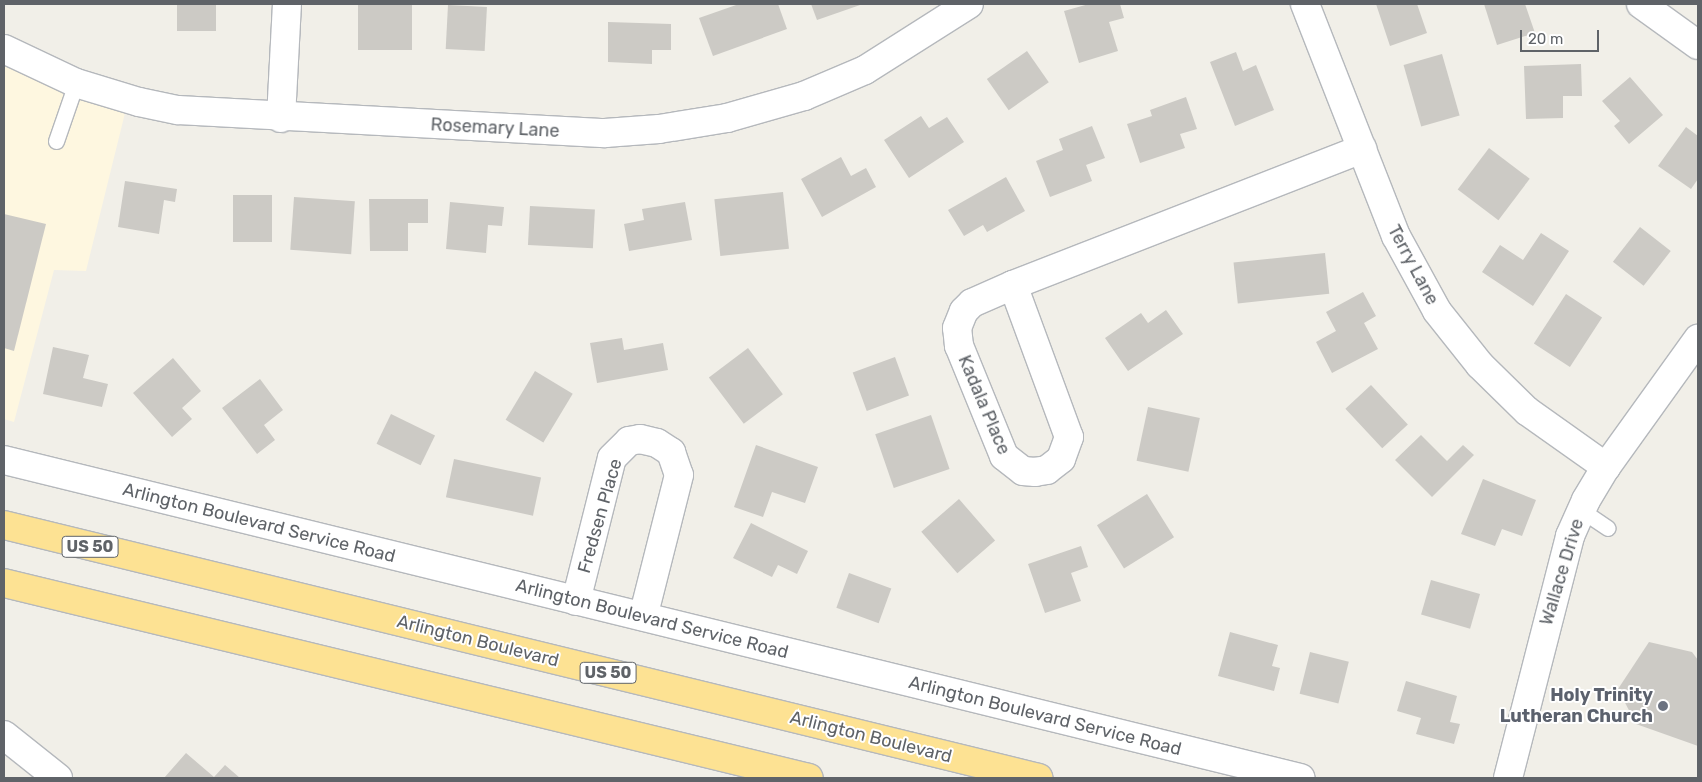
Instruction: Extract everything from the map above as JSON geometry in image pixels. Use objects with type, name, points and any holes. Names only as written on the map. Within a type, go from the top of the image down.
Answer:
[{"type":"highway","name":"Arlington Boulevard","points":[[4,525],[1039,778]]},
{"type":"highway","points":[[4,583],[809,778]]},
{"type":"street","points":[[281,118],[287,4]]},
{"type":"street","name":"Rosemary Lane","points":[[4,49],[76,82],[139,102],[178,110],[281,118],[605,133],[659,129],[727,118],[804,96],[874,65],[969,4]]},
{"type":"street","name":"Terry Lane","points":[[1305,4],[1396,236],[1437,311],[1480,365],[1527,411],[1606,467]]},
{"type":"street","points":[[1641,4],[1698,45]]},
{"type":"street","name":"Kadala Place","points":[[1013,285],[1069,437],[1061,459],[1047,470],[1035,472],[1018,468],[1004,456],[959,346],[957,328],[964,312],[972,303],[1013,285],[1362,149]]},
{"type":"street","name":"Wallace Drive","points":[[1508,778],[1559,573],[1581,510],[1606,467],[1698,339]]},
{"type":"street","name":"Fredsen Place","points":[[576,601],[612,458],[629,441],[640,439],[657,443],[671,452],[678,476],[643,617]]},
{"type":"street","name":"Arlington Boulevard Service Road","points":[[4,460],[1301,778]]},
{"type":"street","points":[[4,736],[58,778]]},
{"type":"lane","points":[[56,141],[76,82]]},
{"type":"lane","points":[[1581,510],[1608,528]]},
{"type":"shaded area","points":[[4,66],[125,113],[86,271],[54,270],[14,422],[4,419]]},
{"type":"building","points":[[177,4],[216,4],[216,31],[177,31]]},
{"type":"building","points":[[358,4],[412,4],[412,50],[358,50]]},
{"type":"building","points":[[739,4],[778,4],[787,29],[713,56],[699,18]]},
{"type":"building","points":[[811,4],[863,4],[817,20]]},
{"type":"building","points":[[1089,4],[1120,4],[1124,18],[1109,22],[1118,51],[1079,63],[1064,11]]},
{"type":"building","points":[[1376,4],[1417,4],[1427,33],[1390,46]]},
{"type":"building","points":[[1484,4],[1525,4],[1535,33],[1497,45]]},
{"type":"building","points":[[448,5],[487,7],[485,51],[446,49]]},
{"type":"building","points":[[608,22],[671,24],[671,50],[652,50],[652,64],[608,62]]},
{"type":"building","points":[[1027,51],[1049,82],[1009,110],[987,79]]},
{"type":"building","points":[[1236,52],[1243,71],[1256,65],[1274,110],[1235,126],[1210,62]]},
{"type":"building","points":[[1442,54],[1460,116],[1421,127],[1404,65]]},
{"type":"building","points":[[1581,64],[1582,96],[1563,96],[1563,118],[1526,119],[1524,66]]},
{"type":"building","points":[[1630,77],[1663,115],[1629,144],[1614,126],[1620,121],[1602,101]]},
{"type":"building","points":[[1186,97],[1197,129],[1180,134],[1185,148],[1140,163],[1127,124],[1152,116],[1150,110]]},
{"type":"building","points":[[921,116],[929,128],[947,117],[964,142],[909,178],[884,140]]},
{"type":"building","points":[[1092,126],[1105,158],[1086,165],[1092,181],[1050,197],[1036,161],[1063,150],[1059,139]]},
{"type":"building","points":[[1686,127],[1698,136],[1698,179],[1691,189],[1658,166]]},
{"type":"building","points":[[1489,148],[1530,179],[1498,220],[1458,190]]},
{"type":"building","points":[[841,157],[851,176],[866,168],[876,187],[822,217],[801,179]]},
{"type":"building","points":[[1006,177],[1025,211],[987,232],[983,225],[964,236],[948,210]]},
{"type":"building","points":[[125,181],[177,189],[175,202],[164,200],[159,234],[118,227]]},
{"type":"building","points":[[783,192],[789,249],[720,256],[714,199]]},
{"type":"building","points":[[233,195],[272,195],[272,242],[233,242]]},
{"type":"building","points":[[294,197],[355,201],[351,254],[290,250]]},
{"type":"building","points":[[369,199],[428,199],[428,223],[408,223],[408,251],[370,251]]},
{"type":"building","points":[[450,202],[504,207],[502,226],[488,225],[486,253],[446,249]]},
{"type":"building","points":[[685,202],[692,240],[629,251],[624,224],[644,220],[642,209]]},
{"type":"building","points":[[530,206],[595,209],[593,248],[528,245]]},
{"type":"building","points":[[4,214],[46,224],[14,351],[4,348]]},
{"type":"building","points":[[1640,227],[1671,251],[1644,286],[1613,262]]},
{"type":"building","points":[[1541,233],[1569,251],[1533,306],[1482,272],[1500,245],[1523,260]]},
{"type":"building","points":[[1325,253],[1329,294],[1238,303],[1234,263]]},
{"type":"building","points":[[1363,292],[1376,316],[1364,323],[1378,349],[1332,373],[1316,342],[1336,331],[1326,312]]},
{"type":"building","points":[[1566,294],[1602,317],[1570,367],[1534,343]]},
{"type":"building","points":[[1166,310],[1183,334],[1128,371],[1105,338],[1141,313],[1148,323]]},
{"type":"building","points":[[622,338],[624,350],[663,343],[668,370],[597,383],[590,343]]},
{"type":"building","points":[[53,347],[89,355],[83,378],[108,384],[102,407],[43,394]]},
{"type":"building","points":[[748,348],[783,394],[744,424],[709,377]]},
{"type":"building","points":[[895,357],[909,396],[867,411],[853,372]]},
{"type":"building","points":[[173,358],[201,391],[182,408],[192,419],[172,437],[133,393]]},
{"type":"building","points":[[535,371],[573,394],[543,443],[506,420]]},
{"type":"building","points":[[260,379],[283,410],[264,425],[275,440],[257,454],[222,408]]},
{"type":"building","points":[[1371,385],[1408,424],[1382,448],[1345,409]]},
{"type":"building","points":[[1148,407],[1200,418],[1188,472],[1137,461]]},
{"type":"building","points":[[391,414],[435,435],[421,465],[377,444]]},
{"type":"building","points":[[931,415],[950,469],[894,488],[875,434]]},
{"type":"building","points":[[1421,435],[1447,461],[1463,445],[1474,455],[1432,497],[1395,460]]},
{"type":"building","points":[[756,445],[818,467],[805,503],[772,492],[763,517],[734,507]]},
{"type":"building","points":[[454,459],[541,478],[533,516],[446,497]]},
{"type":"building","points":[[1483,479],[1536,500],[1522,536],[1502,529],[1495,546],[1461,534]]},
{"type":"building","points":[[1147,494],[1174,537],[1124,569],[1097,525]]},
{"type":"building","points":[[959,499],[995,541],[957,573],[921,532]]},
{"type":"building","points":[[751,523],[808,551],[797,574],[778,565],[772,577],[733,558]]},
{"type":"building","points":[[1081,546],[1088,567],[1071,573],[1081,601],[1045,613],[1028,564]]},
{"type":"building","points":[[849,573],[891,588],[879,623],[836,608]]},
{"type":"building","points":[[1431,580],[1480,594],[1470,629],[1421,615]]},
{"type":"building","points":[[1230,632],[1278,645],[1272,666],[1280,668],[1274,691],[1218,676]]},
{"type":"building","name":"Holy Trinity Lutheran Church","points":[[1649,642],[1692,652],[1698,660],[1698,746],[1636,724],[1618,689]]},
{"type":"building","points":[[1310,652],[1349,662],[1338,703],[1300,694]]},
{"type":"building","points":[[1406,681],[1457,696],[1450,722],[1460,724],[1454,744],[1416,734],[1421,718],[1397,711]]},
{"type":"building","points":[[186,753],[214,777],[225,765],[240,778],[164,778]]},
{"type":"place","name":"Holy Trinity Lutheran Church","points":[[1663,706]]}]
